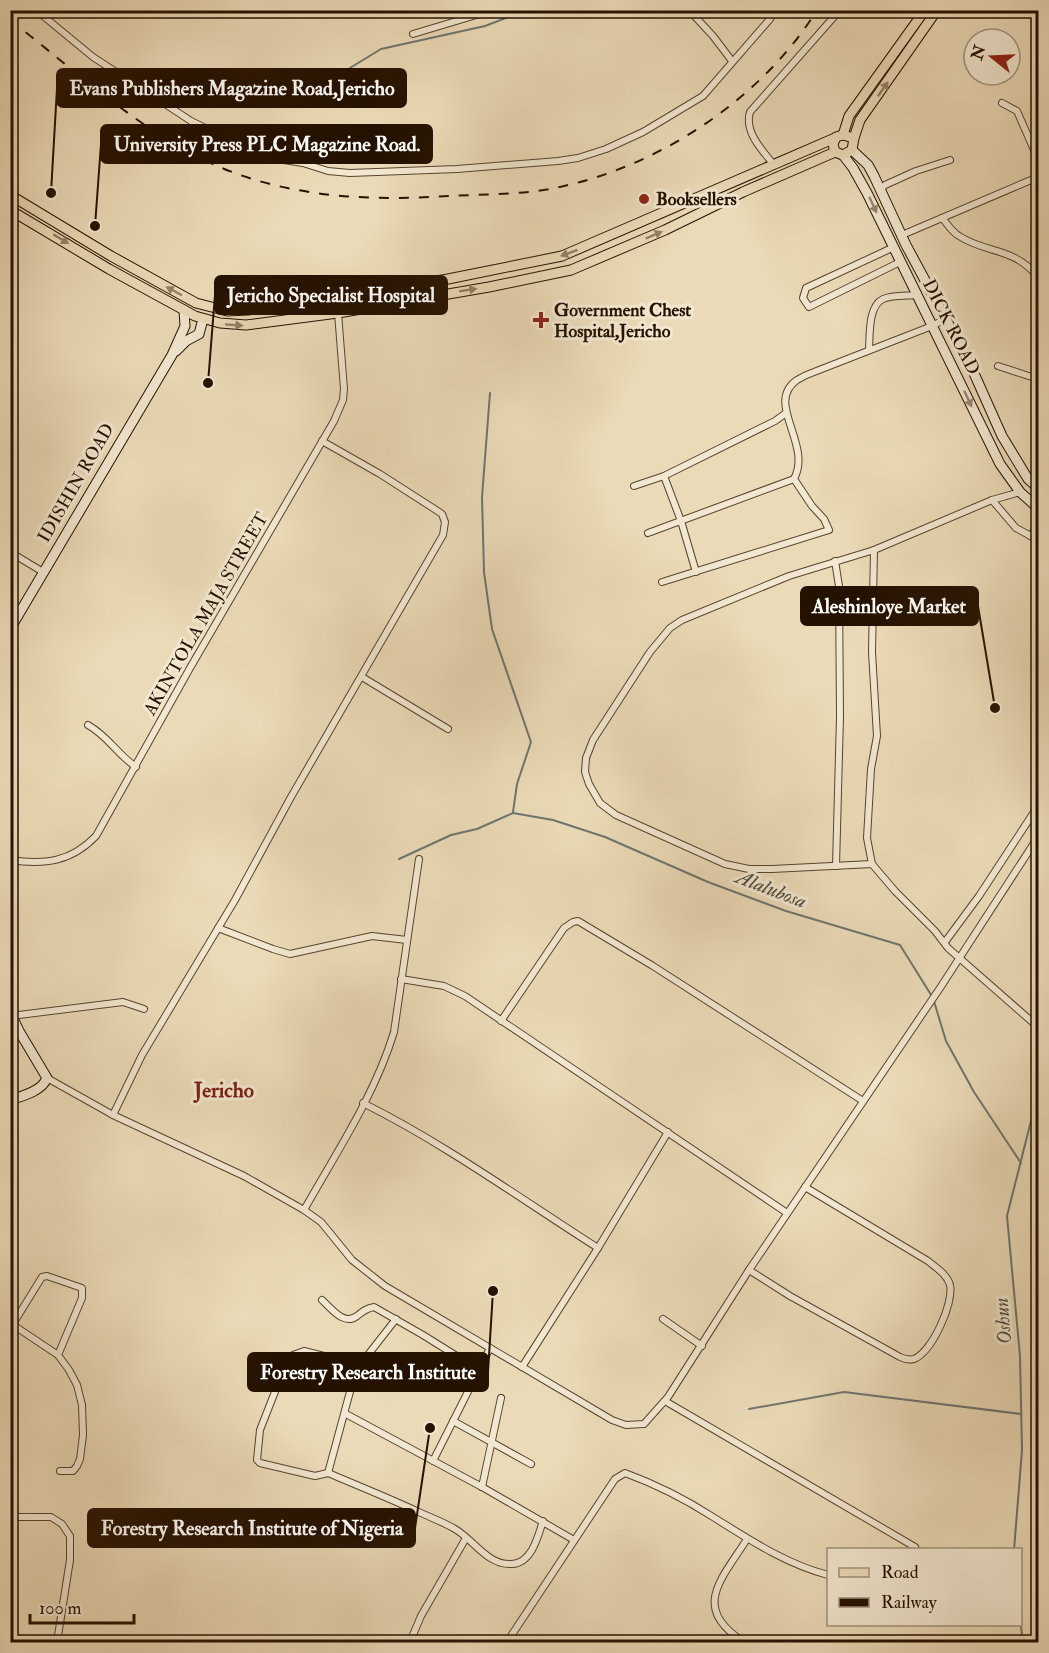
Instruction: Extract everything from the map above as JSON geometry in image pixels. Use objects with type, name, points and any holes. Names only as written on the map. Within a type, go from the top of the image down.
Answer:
[{"type":"main road","points":[[843,153],[833,147],[849,117],[925,10]]},
{"type":"main road","points":[[10,210],[109,269],[184,310],[203,319],[230,325],[338,313],[527,280],[584,265],[665,230],[743,192],[843,153],[854,138],[860,120],[937,11]]},
{"type":"main road","points":[[10,195],[159,284],[196,303],[233,311],[263,309],[448,279],[562,256],[774,165],[815,145],[839,137],[854,138]]},
{"type":"main road","name":"DICK ROAD","points":[[843,153],[868,165],[928,287],[947,318],[969,362],[1002,436],[1028,479],[1038,488]]},
{"type":"main road","name":"DICK ROAD","points":[[843,153],[860,180],[1000,464],[1020,492],[1038,508]]},
{"type":"main road","points":[[448,279],[448,293]]},
{"type":"main road","points":[[172,355],[185,326],[184,310]]},
{"type":"main road","points":[[172,355],[186,341],[199,334],[203,319]]},
{"type":"main road","name":"IDISHIN ROAD","points":[[10,629],[172,355]]},
{"type":"main road","points":[[10,1100],[41,1086],[47,1078],[19,1032],[11,1014]]},
{"type":"street","points":[[36,10],[93,57],[191,122],[265,157],[341,173],[457,169],[578,158],[606,149],[643,132],[694,102],[709,90],[770,19],[772,15],[770,10]]},
{"type":"street","points":[[413,34],[493,10]]},
{"type":"street","points":[[689,10],[713,36],[732,62]]},
{"type":"street","points":[[774,165],[749,129],[750,112],[840,10]]},
{"type":"street","points":[[1002,103],[1017,111],[1038,159]]},
{"type":"street","points":[[881,189],[916,171],[950,160]]},
{"type":"street","points":[[902,235],[1038,177]]},
{"type":"street","points":[[943,219],[958,236],[1010,254],[1037,275]]},
{"type":"street","points":[[892,248],[806,288],[802,298],[809,307],[900,262]]},
{"type":"street","points":[[869,349],[872,318],[877,304],[886,298],[917,295]]},
{"type":"street","name":"AKINTOLA MAJA STREET","points":[[10,860],[30,862],[62,860],[87,846],[96,836],[169,705],[334,422],[343,400],[344,379],[338,313]]},
{"type":"street","points":[[648,532],[794,479],[800,461],[785,403],[787,391],[797,380],[869,349],[933,326],[947,318]]},
{"type":"street","points":[[998,366],[1038,378]]},
{"type":"street","points":[[634,486],[664,476],[775,421],[786,413]]},
{"type":"street","points":[[113,1114],[142,1054],[218,928],[443,535],[445,522],[442,514],[322,441]]},
{"type":"street","points":[[664,476],[681,521],[696,572]]},
{"type":"street","points":[[662,582],[829,530],[824,519],[794,479]]},
{"type":"street","points":[[872,864],[760,869],[725,864],[616,815],[600,802],[585,772],[586,758],[593,740],[644,659],[670,628],[682,621],[789,576],[874,550],[992,500],[1020,492]]},
{"type":"street","points":[[992,500],[1010,523],[1038,540]]},
{"type":"street","points":[[1030,536],[1038,526]]},
{"type":"street","points":[[874,550],[872,635],[877,728],[871,769],[867,838],[872,864],[945,942],[948,948],[1038,1027]]},
{"type":"street","points":[[10,552],[44,572]]},
{"type":"street","points":[[835,561],[839,586],[840,717],[836,866]]},
{"type":"street","points":[[362,677],[448,729]]},
{"type":"street","points":[[88,725],[107,737],[120,755],[136,767]]},
{"type":"street","points":[[945,942],[979,896],[1038,806]]},
{"type":"street","points":[[47,1078],[113,1114],[244,1176],[304,1210],[321,1222],[352,1260],[386,1286],[604,1416],[626,1425],[644,1424],[665,1401],[702,1346],[749,1270],[1038,837]]},
{"type":"street","points":[[304,1210],[381,1069],[391,1042],[419,859]]},
{"type":"street","points":[[501,1021],[559,934],[568,925],[578,921],[653,966],[863,1101]]},
{"type":"street","points":[[218,928],[262,946],[290,954],[372,936],[407,940]]},
{"type":"street","points":[[401,979],[444,986],[465,996],[787,1214]]},
{"type":"street","points":[[11,1014],[123,1002],[144,1009]]},
{"type":"street","points":[[363,1103],[451,1153],[598,1248]]},
{"type":"street","points":[[522,1367],[668,1132]]},
{"type":"street","points":[[749,1270],[790,1296],[900,1357],[914,1359],[933,1341],[948,1305],[950,1285],[945,1276],[928,1261],[805,1187]]},
{"type":"street","points":[[58,1355],[84,1294],[82,1288],[47,1276],[37,1282],[12,1324],[58,1355],[69,1370],[80,1394],[83,1422],[82,1448],[77,1466],[73,1471],[60,1471]]},
{"type":"street","points":[[322,1300],[348,1320],[374,1307],[479,1370]]},
{"type":"street","points":[[328,1473],[346,1414],[351,1388],[360,1365],[396,1319]]},
{"type":"street","points":[[663,1319],[702,1346]]},
{"type":"street","points":[[433,1461],[490,1348]]},
{"type":"street","points":[[360,1365],[304,1351],[293,1355],[287,1361],[260,1430],[256,1452],[260,1464],[315,1476],[328,1473],[457,1530],[495,1561],[513,1564],[521,1562],[537,1540],[543,1521]]},
{"type":"street","points":[[482,1487],[501,1398]]},
{"type":"street","points":[[665,1401],[915,1547]]},
{"type":"street","points":[[346,1414],[482,1487],[574,1540]]},
{"type":"street","points":[[453,1422],[531,1464]]},
{"type":"street","points":[[507,1642],[615,1479],[625,1473],[678,1497],[747,1539],[796,1565],[827,1575]]},
{"type":"street","points":[[10,1517],[51,1517],[62,1524],[70,1536],[70,1560],[57,1642]]},
{"type":"street","points":[[410,1642],[466,1538]]},
{"type":"street","points":[[744,1642],[724,1627],[713,1604],[718,1585],[747,1539]]},
{"type":"waterway","points":[[345,71],[381,49],[485,26],[527,10]]},
{"type":"waterway","points":[[490,393],[482,497],[484,572],[492,629],[531,742],[517,784],[513,812]]},
{"type":"waterway","name":"Alalubosa","points":[[399,859],[451,835],[477,829],[513,813],[553,820],[605,837],[708,882],[786,911],[900,945],[933,998],[946,1041],[974,1092],[1021,1163]]},
{"type":"waterway","name":"Oshun","points":[[1014,1548],[1022,1450],[1020,1356],[1007,1216],[1038,1093]]},
{"type":"waterway","points":[[749,1409],[844,1392],[1021,1414]]},
{"type":"waterway","name":"Oshun","points":[[1021,1626],[1023,1642]]},
{"type":"railway","points":[[10,20],[138,121],[193,155],[249,178],[277,186],[334,195],[391,198],[536,191],[601,176],[638,161],[673,144],[739,98],[769,71],[795,42],[817,10]]},
{"type":"place","name":"Evans Publishers Magazine Road,Jericho","points":[[51,193]]},
{"type":"place","name":"Booksellers","points":[[644,199]]},
{"type":"place","name":"University Press PLC Magazine Road.","points":[[95,226]]},
{"type":"place","name":"Government Chest Hospital,Jericho","points":[[541,320]]},
{"type":"place","name":"Jericho Specialist Hospital","points":[[208,383]]},
{"type":"place","name":"Aleshinloye Market","points":[[995,708]]},
{"type":"place","name":"Forestry Research Institute","points":[[493,1291]]},
{"type":"place","name":"Forestry Research Institute of Nigeria","points":[[430,1428]]},
{"type":"district","name":"Jericho","points":[[224,1090]]}]
